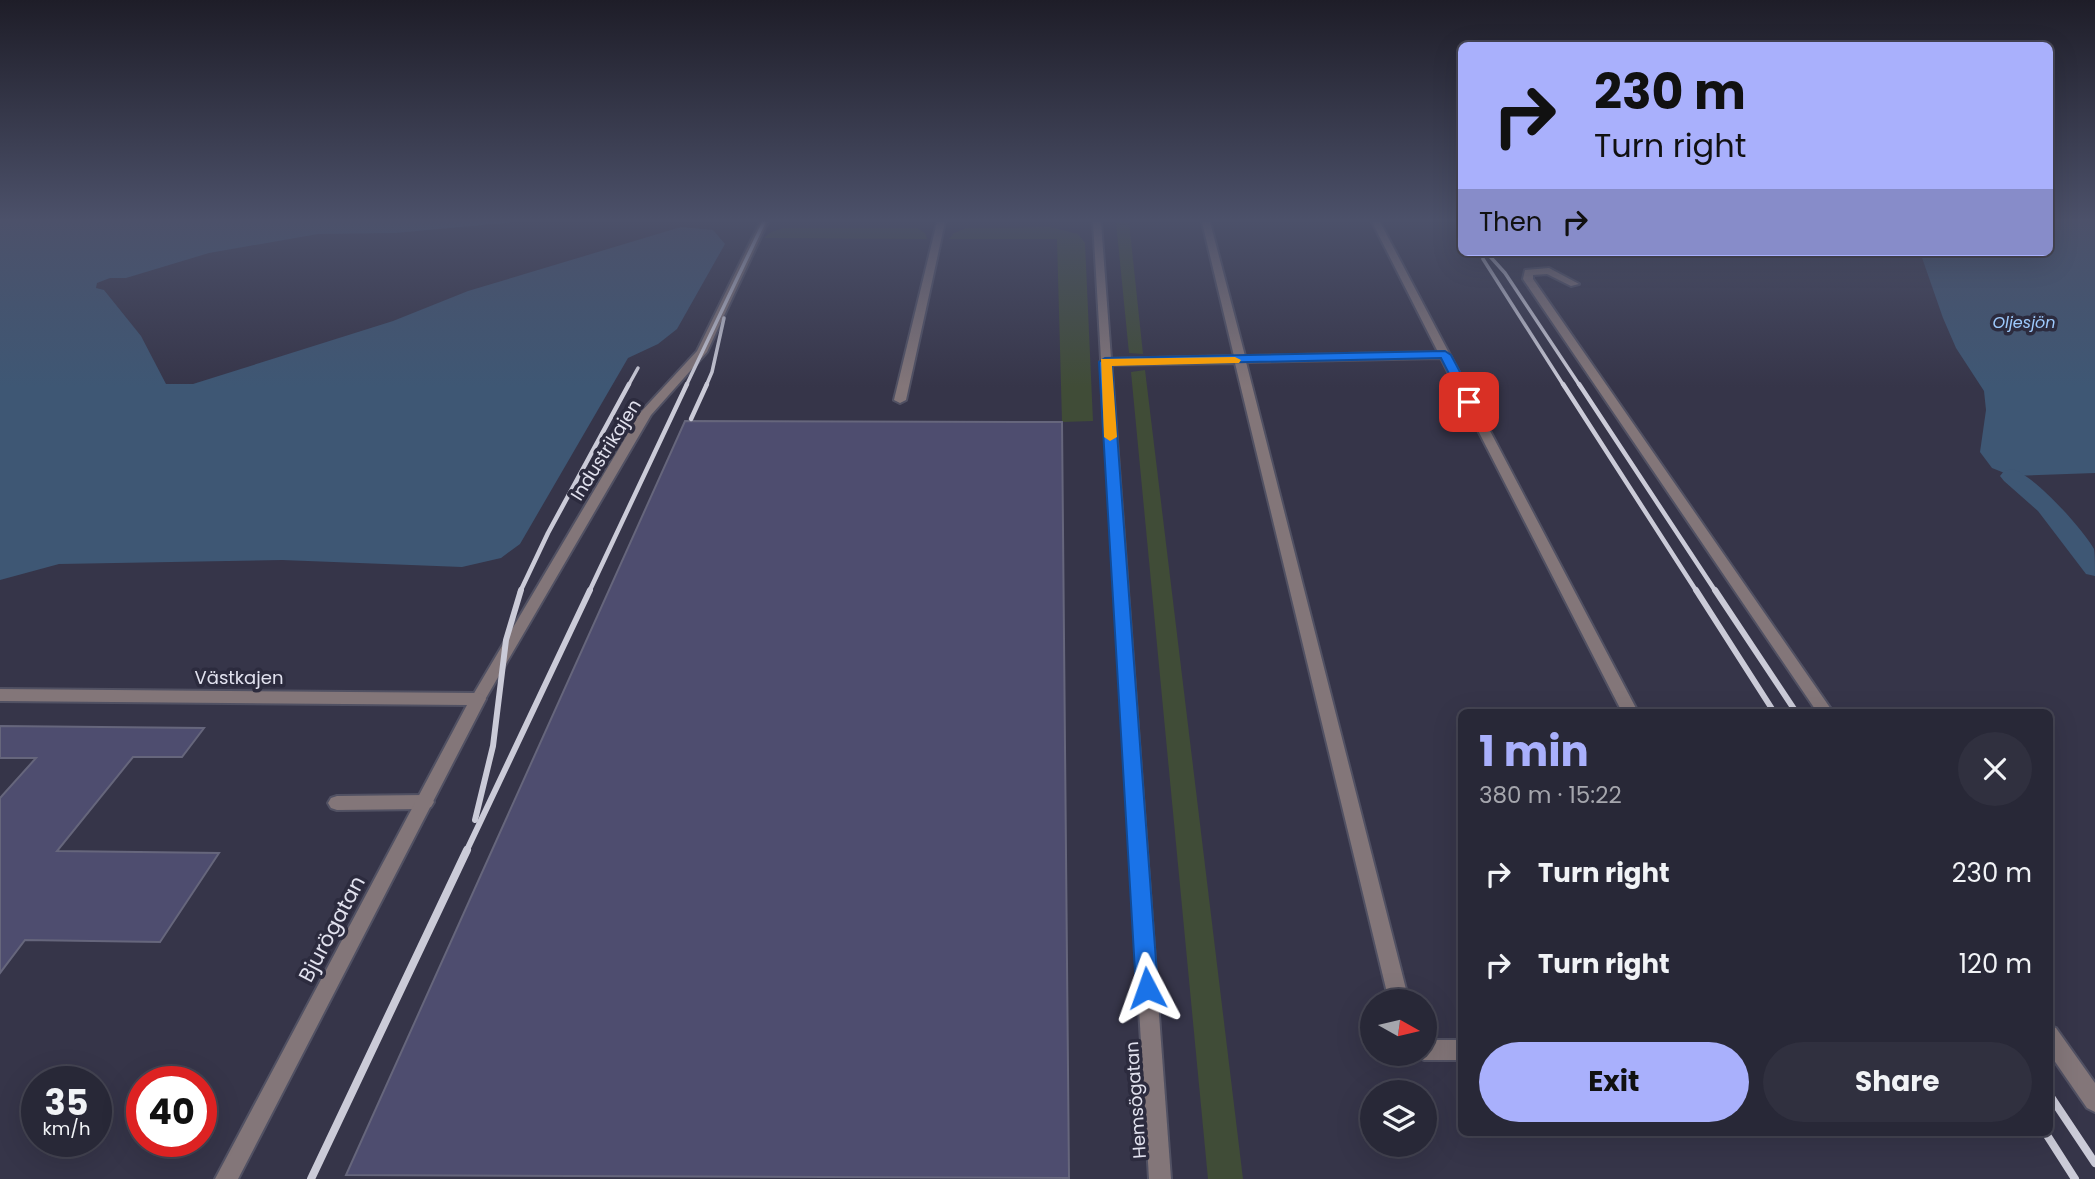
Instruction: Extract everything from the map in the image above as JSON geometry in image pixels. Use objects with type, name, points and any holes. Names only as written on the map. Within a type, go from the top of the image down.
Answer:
[{"type":"street","name":"Industrikajen","points":[[478,699],[646,413],[702,352],[738,277]]},
{"type":"street","points":[[900,400],[929,277]]},
{"type":"street","name":"Hemsögatan","points":[[1100,277],[1160,1179]]},
{"type":"street","points":[[1219,277],[1396,989]]},
{"type":"street","points":[[1405,277],[1628,709]]},
{"type":"street","points":[[1528,277],[1823,709]]},
{"type":"street","points":[[1561,277],[1574,284]]},
{"type":"street","points":[[1105,362],[1445,355]]},
{"type":"street","name":"Västkajen","points":[[0,695],[478,699]]},
{"type":"street","name":"Bjurögatan","points":[[226,1179],[478,699]]},
{"type":"street","points":[[337,803],[425,802]]},
{"type":"street","points":[[2053,1041],[2095,1101]]},
{"type":"street","points":[[1437,1050],[1458,1050]]},
{"type":"green space","points":[[1058,277],[1087,277],[1093,421],[1062,422]]},
{"type":"green space","points":[[1121,277],[1135,277],[1143,354],[1129,353]]},
{"type":"green space","points":[[1145,370],[1243,1179],[1208,1179],[1131,372]]},
{"type":"water","points":[[0,277],[129,277],[110,278],[97,283],[96,288],[104,290],[141,336],[166,384],[193,384],[393,321],[468,291],[515,277],[706,277],[677,329],[658,344],[628,358],[520,544],[501,558],[462,567],[282,560],[59,564],[0,580]]},
{"type":"water","name":"Oljesjön","points":[[1929,277],[2095,277],[2095,473],[2012,476],[1992,468],[1980,452],[1986,410],[1984,391],[1956,348]]},
{"type":"building","points":[[685,421],[1062,422],[1069,1178],[346,1175]]},
{"type":"building","points":[[0,726],[204,728],[182,757],[133,757],[57,851],[219,853],[160,942],[25,940],[0,973],[0,798],[36,758],[0,758]]},
{"type":"waterway","points":[[2012,476],[2046,506],[2095,568]]},
{"type":"railway","points":[[686,386],[738,277]]},
{"type":"railway","points":[[1494,277],[1564,386]]},
{"type":"railway","points":[[1508,277],[1580,386]]},
{"type":"railway","points":[[706,386],[712,372],[724,318]]},
{"type":"railway","points":[[628,386],[638,368]]},
{"type":"railway","points":[[520,592],[548,533],[629,384]]},
{"type":"railway","points":[[589,592],[687,384]]},
{"type":"railway","points":[[691,419],[707,384]]},
{"type":"railway","points":[[1563,384],[1697,592]]},
{"type":"railway","points":[[1579,384],[1716,592]]},
{"type":"railway","points":[[475,820],[493,746],[506,640],[521,590]]},
{"type":"railway","points":[[466,852],[590,590]]},
{"type":"railway","points":[[1696,590],[1772,709]]},
{"type":"railway","points":[[1715,590],[1794,709]]},
{"type":"railway","points":[[311,1179],[467,850]]},
{"type":"railway","points":[[2053,1100],[2095,1163]]},
{"type":"railway","points":[[2048,1136],[2075,1179]]},
{"type":"slow traffic","points":[[1110,437],[1105,362],[1235,360]]},
{"type":"route","points":[[1147,988],[1105,362],[1445,355],[1469,402]]}]
